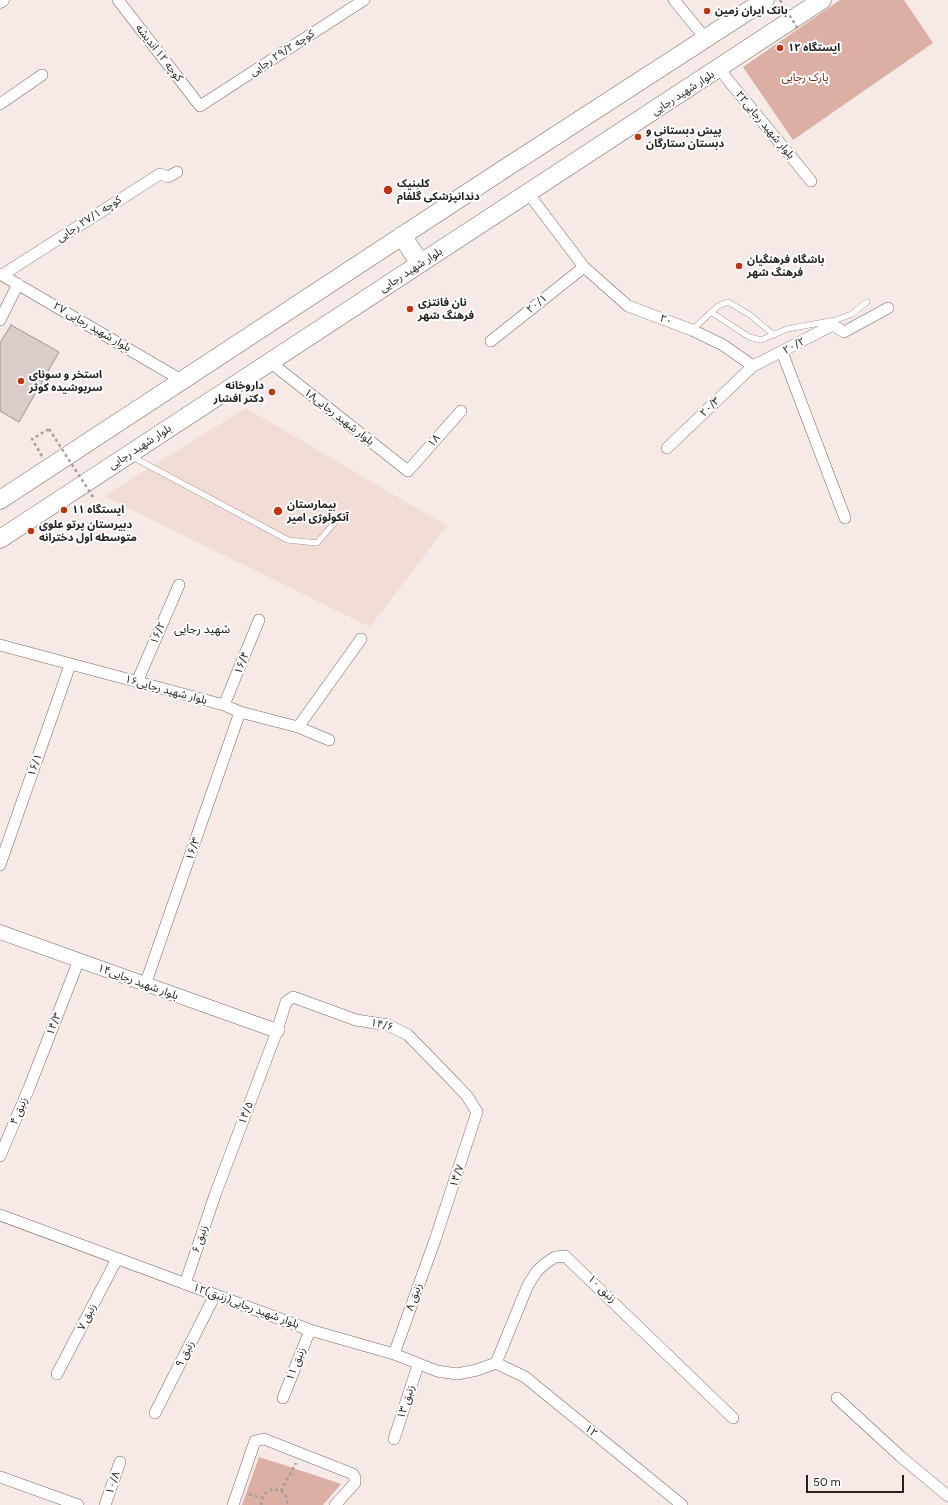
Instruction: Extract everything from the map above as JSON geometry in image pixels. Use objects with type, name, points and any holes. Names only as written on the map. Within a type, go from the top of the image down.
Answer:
[{"type":"highway","points":[[402,236],[420,263]]},
{"type":"main road","points":[[0,500],[184,381],[402,236],[766,0]]},
{"type":"main road","name":"بلوار شهید رجایی","points":[[0,539],[420,263],[719,69],[822,0]]},
{"type":"street","name":"کوچه ۱۲ اندیشه","points":[[118,0],[200,106]]},
{"type":"street","name":"کوچه ۲۹/۲ رجایی","points":[[200,106],[364,0]]},
{"type":"street","points":[[674,0],[706,39]]},
{"type":"street","name":"بلوار شهید رجایی۲۲","points":[[719,69],[811,181]]},
{"type":"street","points":[[0,104],[42,75]]},
{"type":"street","name":"کوچه ۲۷/۱ رجایی","points":[[1,274],[160,174],[168,178],[177,172]]},
{"type":"street","name":"۲۰","points":[[528,193],[584,266],[628,306],[692,330],[723,345],[753,366]]},
{"type":"street","name":"۲۰/۱","points":[[491,341],[584,266]]},
{"type":"street","name":"۲۷ بلوار شهید رجایی","points":[[1,274],[184,381]]},
{"type":"street","points":[[0,320],[18,284]]},
{"type":"street","name":"۲۰/۲","points":[[753,366],[833,325],[844,332],[888,308]]},
{"type":"street","points":[[782,352],[844,518]]},
{"type":"street","name":"بلوار شهید رجایی۱۸","points":[[270,362],[408,471]]},
{"type":"street","name":"۲۰/۳","points":[[667,448],[753,366]]},
{"type":"street","name":"۱۸","points":[[408,471],[461,411]]},
{"type":"street","name":"۱۶/۲","points":[[137,682],[179,585]]},
{"type":"street","name":"۱۶/۴","points":[[224,706],[259,620]]},
{"type":"street","points":[[298,727],[361,639]]},
{"type":"street","name":"بلوار شهید رجایی۱۶","points":[[0,645],[298,727],[329,740]]},
{"type":"street","name":"۱۶/۱","points":[[0,865],[70,665]]},
{"type":"street","name":"۱۶/۳","points":[[145,985],[240,712]]},
{"type":"street","name":"بلوار شهید رجایی۱۴","points":[[0,932],[277,1031]]},
{"type":"street","name":"۱۴/۳","points":[[29,1088],[79,960]]},
{"type":"street","name":"۱۴/۶","points":[[277,1031],[286,1002],[294,997],[356,1020],[388,1025],[399,1029],[408,1035],[450,1078],[478,1112]]},
{"type":"street","name":"۱۴/۵","points":[[215,1195],[277,1031]]},
{"type":"street","name":"زنبق ۴","points":[[0,1156],[29,1088]]},
{"type":"street","name":"۱۴/۷","points":[[435,1240],[478,1112]]},
{"type":"street","name":"زنبق ۶","points":[[185,1284],[215,1195]]},
{"type":"street","name":"۱۲بلوار شهید رجایی(زنبق)","points":[[0,1215],[310,1330],[394,1354],[418,1365],[446,1373],[456,1374],[477,1370],[496,1363]]},
{"type":"street","name":"زنبق ۸","points":[[394,1354],[435,1240]]},
{"type":"street","name":"زنبق ۱۰","points":[[496,1363],[528,1285],[537,1271],[555,1257],[565,1256],[733,1418]]},
{"type":"street","name":"زنبق ۷","points":[[57,1374],[117,1259]]},
{"type":"street","name":"زنبق ۹","points":[[155,1412],[215,1295]]},
{"type":"street","name":"زنبق ۱۱","points":[[283,1398],[310,1330]]},
{"type":"street","name":"۱۲","points":[[496,1363],[525,1377],[682,1505]]},
{"type":"street","name":"زنبق ۱۳","points":[[394,1439],[418,1365]]},
{"type":"street","points":[[837,1398],[900,1456],[948,1496]]},
{"type":"street","points":[[233,1505],[255,1441],[264,1439],[353,1474],[355,1483],[335,1505]]},
{"type":"street","name":"۱۰/۸","points":[[105,1505],[120,1462]]},
{"type":"street","points":[[0,1477],[78,1505]]},
{"type":"lane","points":[[711,312],[743,334],[756,340],[761,340],[787,329],[836,320],[852,314],[867,302]]},
{"type":"lane","points":[[692,330],[711,312],[724,303],[732,303],[774,335]]},
{"type":"lane","points":[[129,455],[288,540],[317,543],[335,522]]},
{"type":"path","points":[[780,0],[798,29]]},
{"type":"path","points":[[32,439],[49,429],[93,497]]},
{"type":"path","points":[[281,1491],[301,1453]]},
{"type":"path","points":[[261,1505],[262,1498],[272,1489],[281,1491],[287,1498],[288,1505]]},
{"type":"shaded area","name":"بیمارستان آنکولوژی امیر","points":[[246,408],[447,526],[370,627],[104,496]]},
{"type":"green space","name":"پارک رجایی","points":[[840,0],[904,0],[933,43],[793,140],[743,67]]},
{"type":"green space","points":[[259,1457],[341,1484],[323,1505],[242,1505]]},
{"type":"building","name":"استخر و سونای سرپوشیده کوثر","points":[[11,325],[59,352],[19,422],[0,411],[0,343]]},
{"type":"place","name":"بانک ایران زمین","points":[[707,11]]},
{"type":"place","name":"ایستگاه ۱۲","points":[[780,48]]},
{"type":"place","name":"پیش دبستانی و دبستان ستارگان","points":[[638,137]]},
{"type":"place","name":"کلینیک دندانپزشکی گلفام","points":[[388,190]]},
{"type":"place","name":"باشگاه فرهنگیان فرهنگ شهر","points":[[739,266]]},
{"type":"place","name":"نان فانتزی فرهنگ شهر","points":[[410,309]]},
{"type":"place","name":"استخر و سونای سرپوشیده کوثر","points":[[21,381]]},
{"type":"place","name":"داروخانه دکتر افشار","points":[[272,392]]},
{"type":"place","name":"ایستگاه ۱۱","points":[[64,510]]},
{"type":"place","name":"بیمارستان آنکولوژی امیر","points":[[278,511]]},
{"type":"place","name":"دبیرستان پرتو علوی متوسطه اول دخترانه","points":[[31,531]]},
{"type":"district","name":"شهید رجایی","points":[[202,629]]}]
